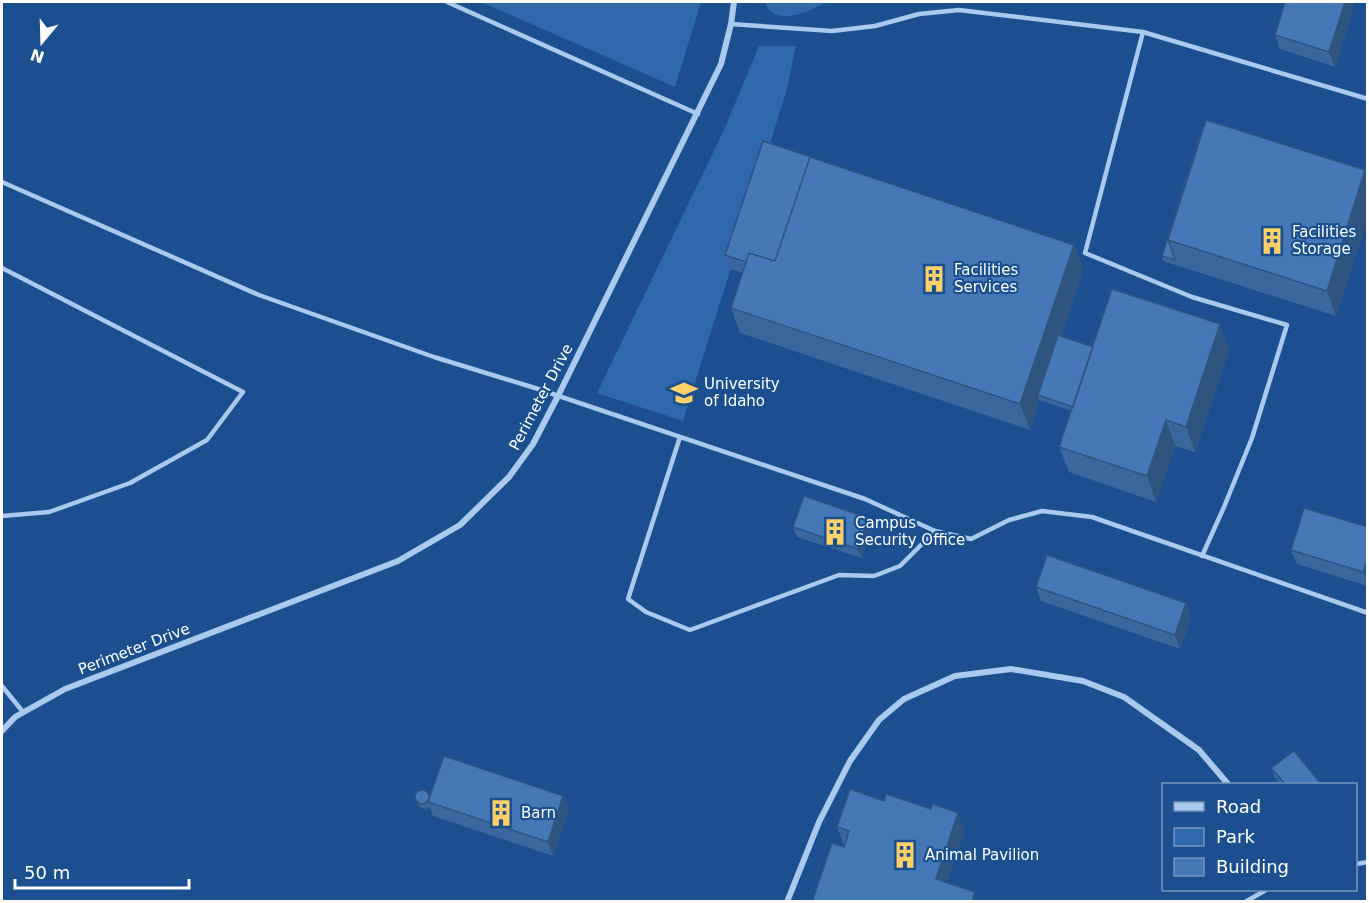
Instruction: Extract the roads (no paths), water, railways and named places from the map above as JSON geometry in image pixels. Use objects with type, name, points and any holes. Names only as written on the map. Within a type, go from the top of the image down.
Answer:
[{"type":"street","name":"Perimeter Drive","points":[[2,731],[15,717],[65,689],[398,561],[460,525],[509,477],[533,444],[558,396],[698,114],[721,64],[735,2]]},
{"type":"street","points":[[788,902],[819,822],[850,761],[879,720],[904,699],[955,676],[1011,669],[1083,681],[1124,697],[1199,750],[1227,783]]},
{"type":"lane","points":[[447,2],[698,114]]},
{"type":"lane","points":[[731,24],[832,31],[875,26],[919,14],[959,10],[1143,32],[1368,99]]},
{"type":"lane","points":[[1143,32],[1085,253],[1192,297],[1287,326],[1252,438],[1202,556]]},
{"type":"lane","points":[[2,182],[259,295],[434,357],[865,499],[935,531],[971,539],[1009,520],[1042,511],[1092,517],[1368,613]]},
{"type":"lane","points":[[2,268],[243,392],[207,440],[130,483],[49,512],[2,516]]},
{"type":"lane","points":[[680,437],[628,599],[646,612],[690,630],[839,575],[874,576],[900,566],[935,531]]},
{"type":"lane","points":[[2,686],[23,712]]},
{"type":"lane","points":[[1245,902],[1264,891]]},
{"type":"place","name":"Facilities Storage","points":[[1272,241]]},
{"type":"place","name":"Facilities Services","points":[[934,279]]},
{"type":"place","name":"University of Idaho","points":[[684,393]]},
{"type":"place","name":"Campus Security Office","points":[[835,532]]},
{"type":"place","name":"Barn","points":[[501,813]]},
{"type":"place","name":"Animal Pavilion","points":[[905,855]]}]
